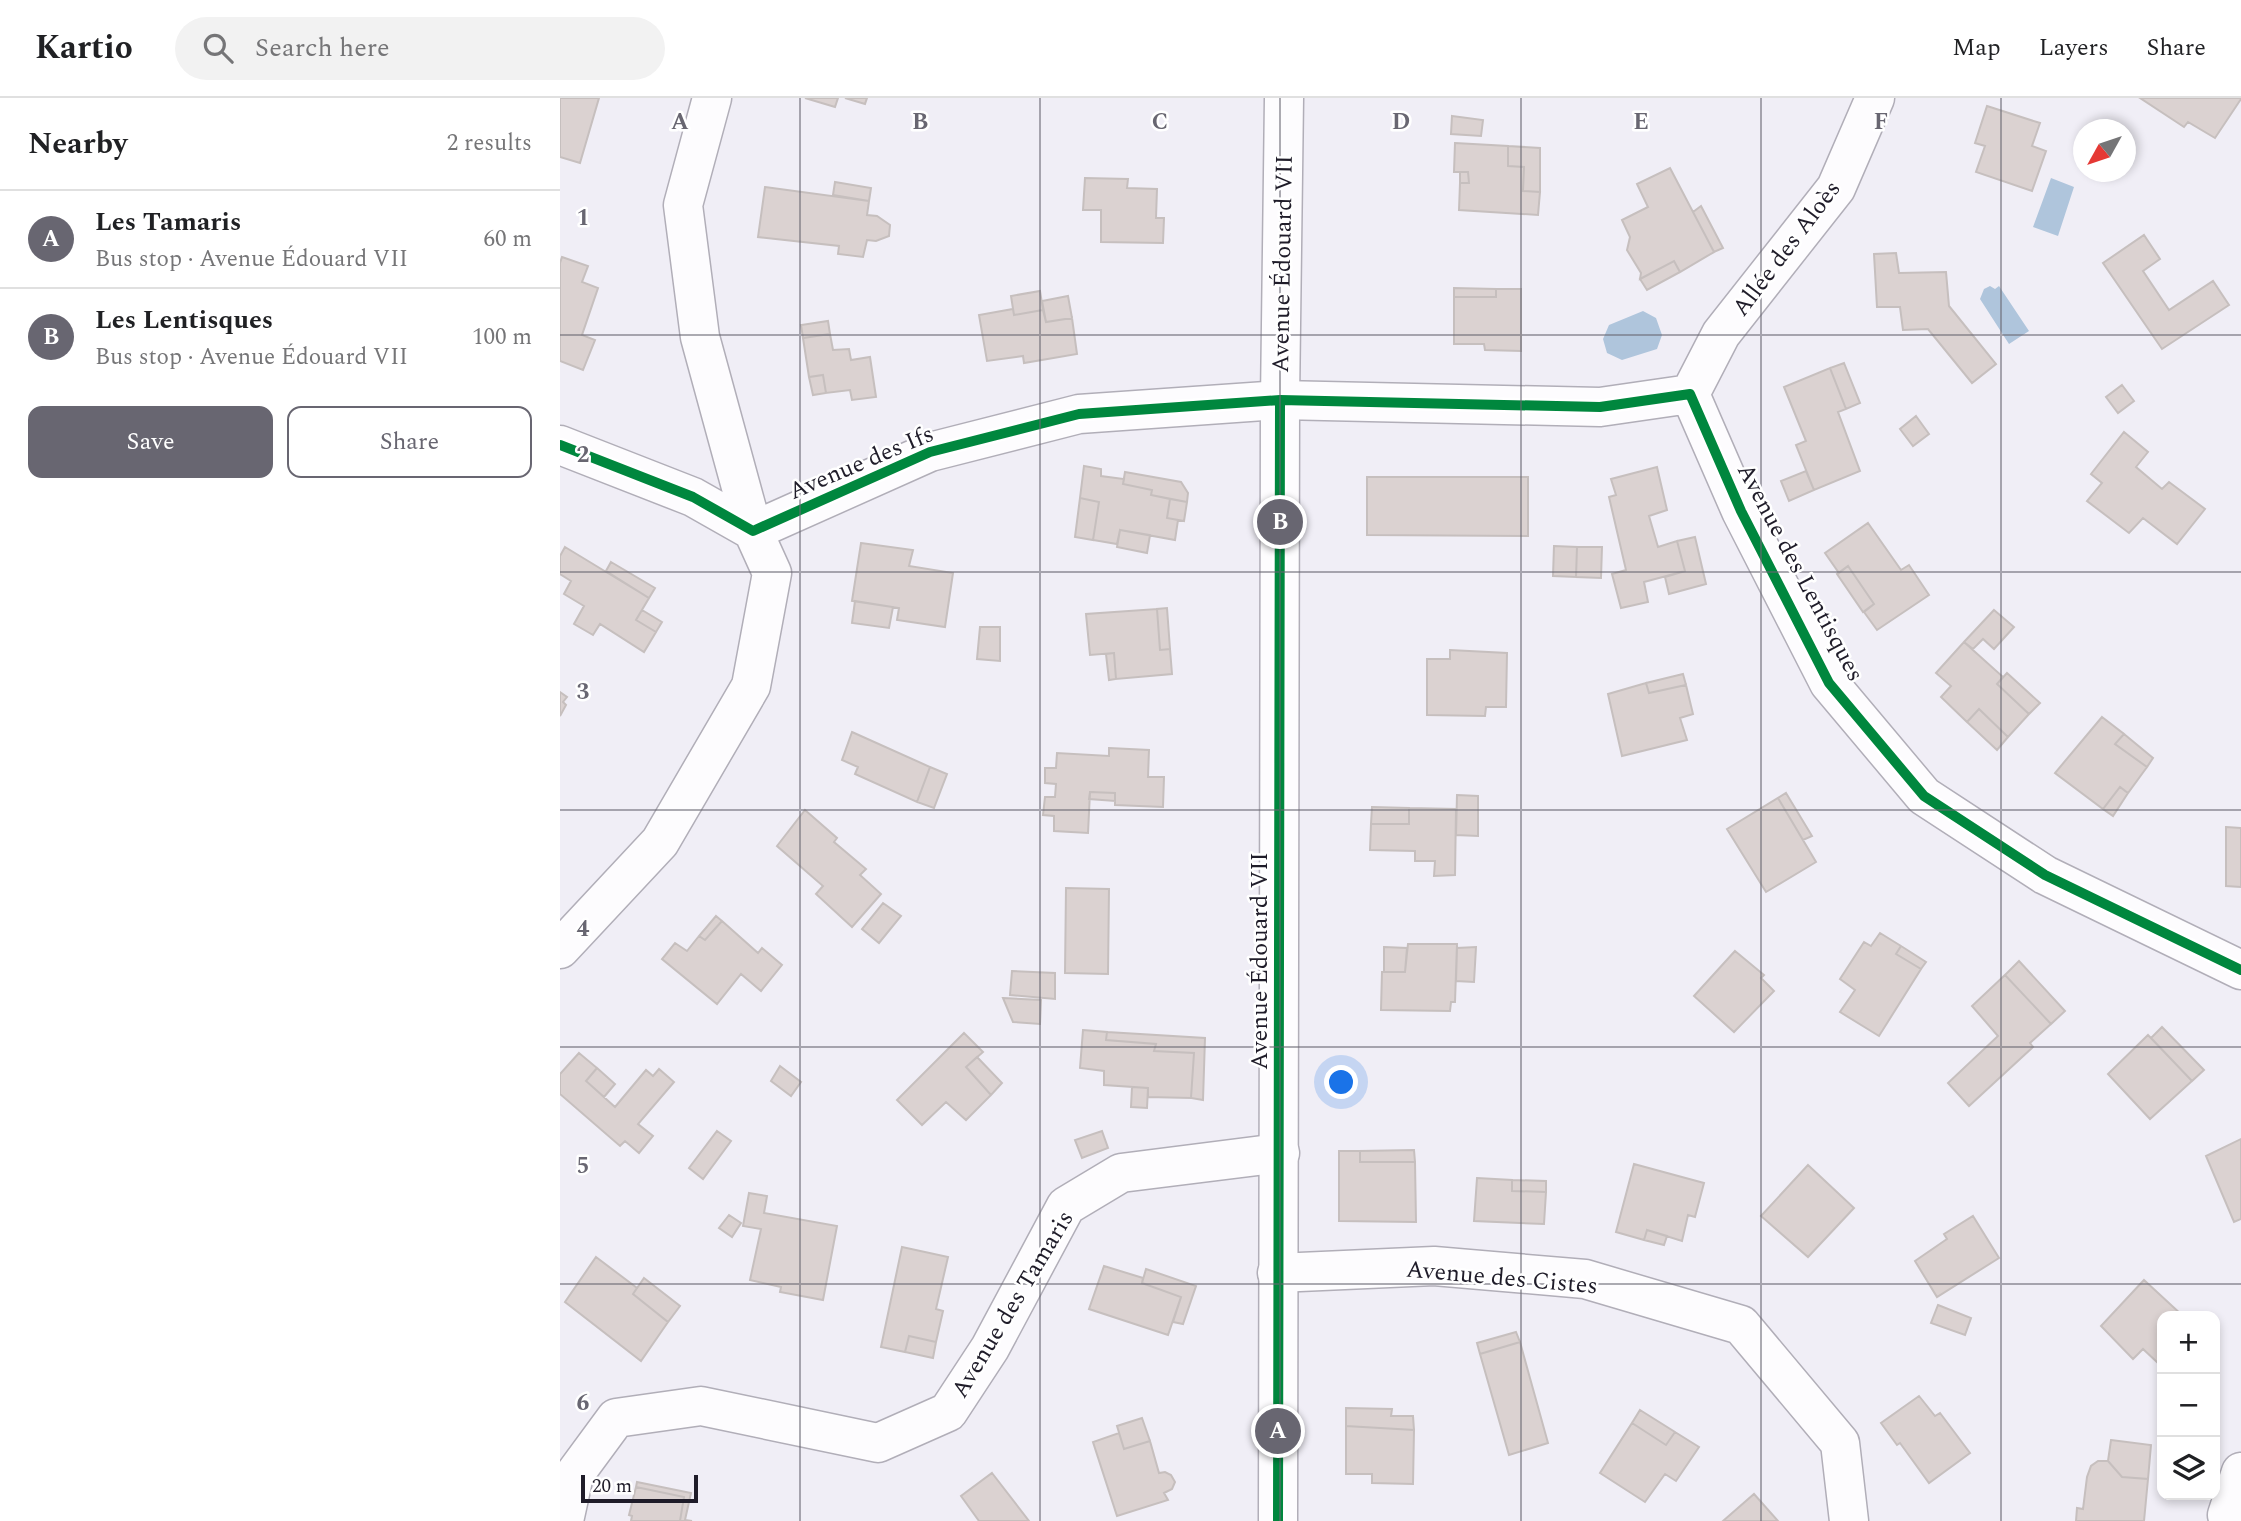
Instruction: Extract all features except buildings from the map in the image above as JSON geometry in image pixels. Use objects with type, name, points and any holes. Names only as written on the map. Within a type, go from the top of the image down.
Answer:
[{"type":"street","points":[[560,949],[660,842],[751,686],[772,573],[753,531],[700,337],[683,205],[712,98]]},
{"type":"street","name":"Avenue Édouard VII","points":[[1278,1521],[1280,400],[1284,98]]},
{"type":"street","name":"Allée des Aloès","points":[[1690,394],[1721,334],[1836,188],[1875,98]]},
{"type":"street","points":[[1280,400],[1600,407],[1690,394]]},
{"type":"street","name":"Avenue des Lentisques","points":[[1690,394],[1741,511],[1829,683],[1924,796],[2045,875],[2241,970]]},
{"type":"street","name":"Avenue des Ifs","points":[[753,531],[930,452],[1079,414],[1280,400]]},
{"type":"street","points":[[560,444],[693,497],[753,531]]},
{"type":"street","name":"Avenue des Tamaris","points":[[564,1521],[574,1475],[616,1418],[701,1406],[878,1443],[948,1412],[990,1348],[1066,1206],[1121,1173],[1280,1153]]},
{"type":"street","name":"Avenue des Cistes","points":[[1277,1273],[1434,1266],[1585,1279],[1741,1325],[1840,1443],[1849,1521]]},
{"type":"street","points":[[2230,1521],[2227,1515],[2241,1472]]},
{"type":"water","points":[[2051,178],[2074,187],[2058,236],[2033,227]]},
{"type":"water","points":[[1990,286],[1995,289],[1999,286],[2029,331],[2009,344],[1980,299],[1984,289]]},
{"type":"water","points":[[1643,311],[1656,318],[1662,335],[1657,349],[1622,360],[1607,353],[1603,339],[1609,325]]},
{"type":"cycle path","points":[[560,445],[693,497],[753,531],[930,452],[1079,414],[1280,400],[1600,407],[1690,394],[1741,511],[1829,683],[1924,796],[2045,875],[2241,970]]},
{"type":"cycle path","points":[[1278,1521],[1280,400]]},
{"type":"place","name":"Les Lentisques","points":[[1280,522]]},
{"type":"place","name":"Les Tamaris","points":[[1278,1431]]}]
